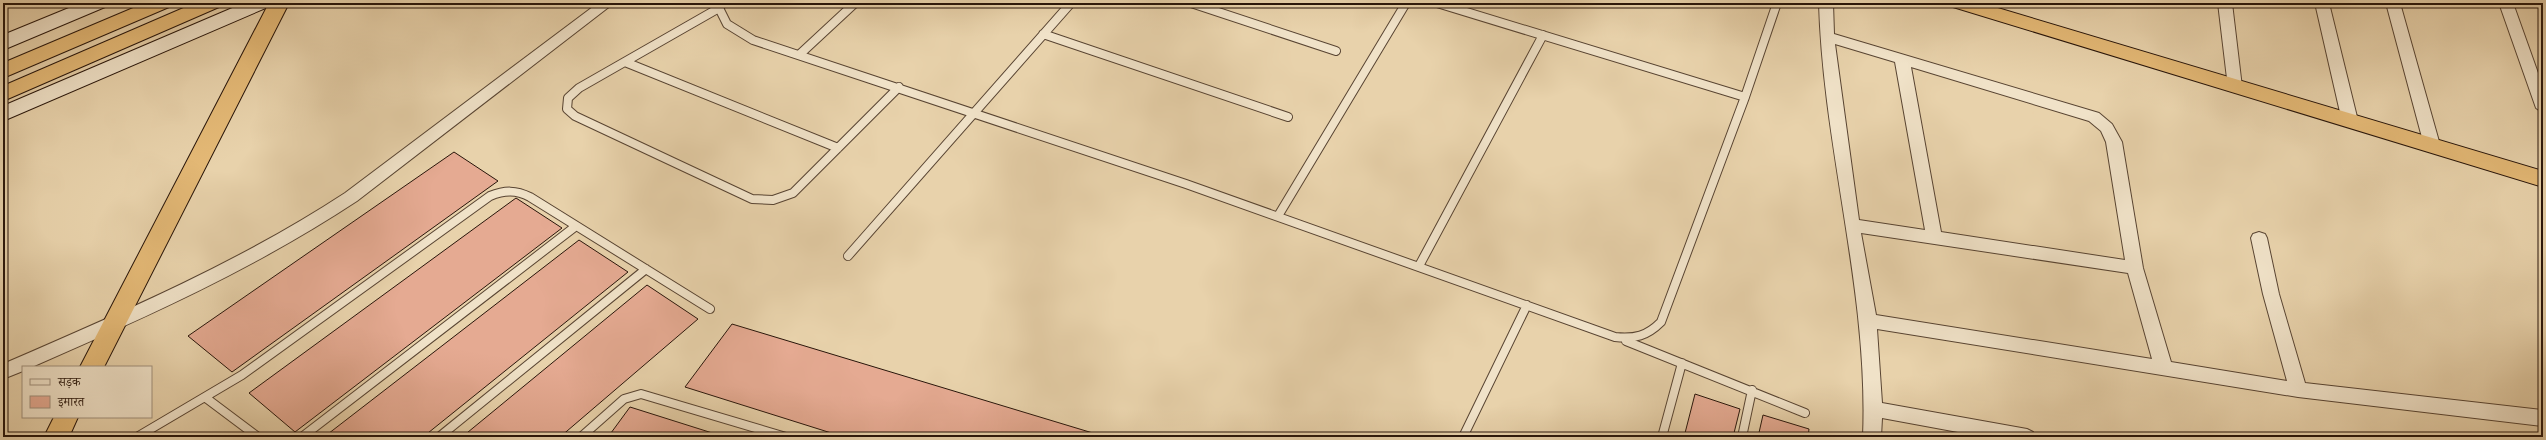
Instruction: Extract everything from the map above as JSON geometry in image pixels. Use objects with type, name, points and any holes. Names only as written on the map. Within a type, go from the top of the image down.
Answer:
[{"type":"highway","points":[[3,71],[162,3]]},
{"type":"highway","points":[[3,94],[212,3]]},
{"type":"highway","points":[[93,366],[279,3]]},
{"type":"highway","points":[[1963,4],[2543,179]]},
{"type":"highway","points":[[56,437],[66,418]]},
{"type":"main road","points":[[3,42],[98,3]]},
{"type":"main road","points":[[3,114],[261,3]]},
{"type":"street","points":[[3,372],[115,323],[244,261],[310,226],[352,197],[607,3]]},
{"type":"street","points":[[1826,3],[1827,37],[1852,225],[1868,321],[1873,410],[1872,437]]},
{"type":"street","points":[[2225,3],[2235,87]]},
{"type":"street","points":[[2322,3],[2350,121]]},
{"type":"street","points":[[2393,3],[2400,34],[2432,145]]},
{"type":"street","points":[[2506,3],[2543,108]]},
{"type":"street","points":[[1827,37],[2094,118],[2103,123],[2110,132],[2114,142],[2135,268],[2164,370]]},
{"type":"street","points":[[1902,60],[1934,237]]},
{"type":"street","points":[[1852,225],[2135,268]]},
{"type":"street","points":[[2259,238],[2271,294],[2298,390]]},
{"type":"street","points":[[1868,321],[2164,370],[2298,390],[2543,418]]},
{"type":"street","points":[[1873,410],[2027,437]]},
{"type":"lane","points":[[799,55],[855,3]]},
{"type":"lane","points":[[848,256],[973,112],[1071,3]]},
{"type":"lane","points":[[1191,3],[1336,51]]},
{"type":"lane","points":[[1278,216],[1406,3]]},
{"type":"lane","points":[[1436,3],[1745,97]]},
{"type":"lane","points":[[1616,337],[1636,339],[1650,333],[1661,322],[1745,97],[1777,3]]},
{"type":"lane","points":[[899,87],[793,193],[781,200],[769,202],[752,199],[575,116],[567,108],[568,98],[579,88],[721,6],[722,20],[734,30],[753,40],[899,87],[1278,216],[1616,337],[1752,390],[1805,413]]},
{"type":"lane","points":[[1043,34],[1288,117]]},
{"type":"lane","points":[[1419,266],[1543,35]]},
{"type":"lane","points":[[625,62],[838,148]]},
{"type":"lane","points":[[137,437],[242,376],[490,196],[504,190],[518,191],[710,309]]},
{"type":"lane","points":[[302,437],[576,226]]},
{"type":"lane","points":[[439,437],[646,269]]},
{"type":"lane","points":[[1463,437],[1527,305]]},
{"type":"lane","points":[[1662,437],[1682,363]]},
{"type":"lane","points":[[1742,437],[1752,390]]},
{"type":"lane","points":[[581,437],[624,399],[641,394],[786,437]]},
{"type":"lane","points":[[206,398],[258,437]]},
{"type":"building","points":[[454,152],[498,181],[232,372],[188,336]]},
{"type":"building","points":[[516,198],[562,228],[295,432],[249,393]]},
{"type":"building","points":[[579,240],[628,272],[423,437],[324,437]]},
{"type":"building","points":[[647,285],[698,319],[560,437],[462,437]]},
{"type":"building","points":[[732,324],[1106,437],[844,437],[685,387]]},
{"type":"building","points":[[1695,394],[1740,409],[1733,437],[1684,437]]},
{"type":"building","points":[[630,407],[725,437],[608,437]]},
{"type":"building","points":[[1763,415],[1809,429],[1808,437],[1758,437]]}]
